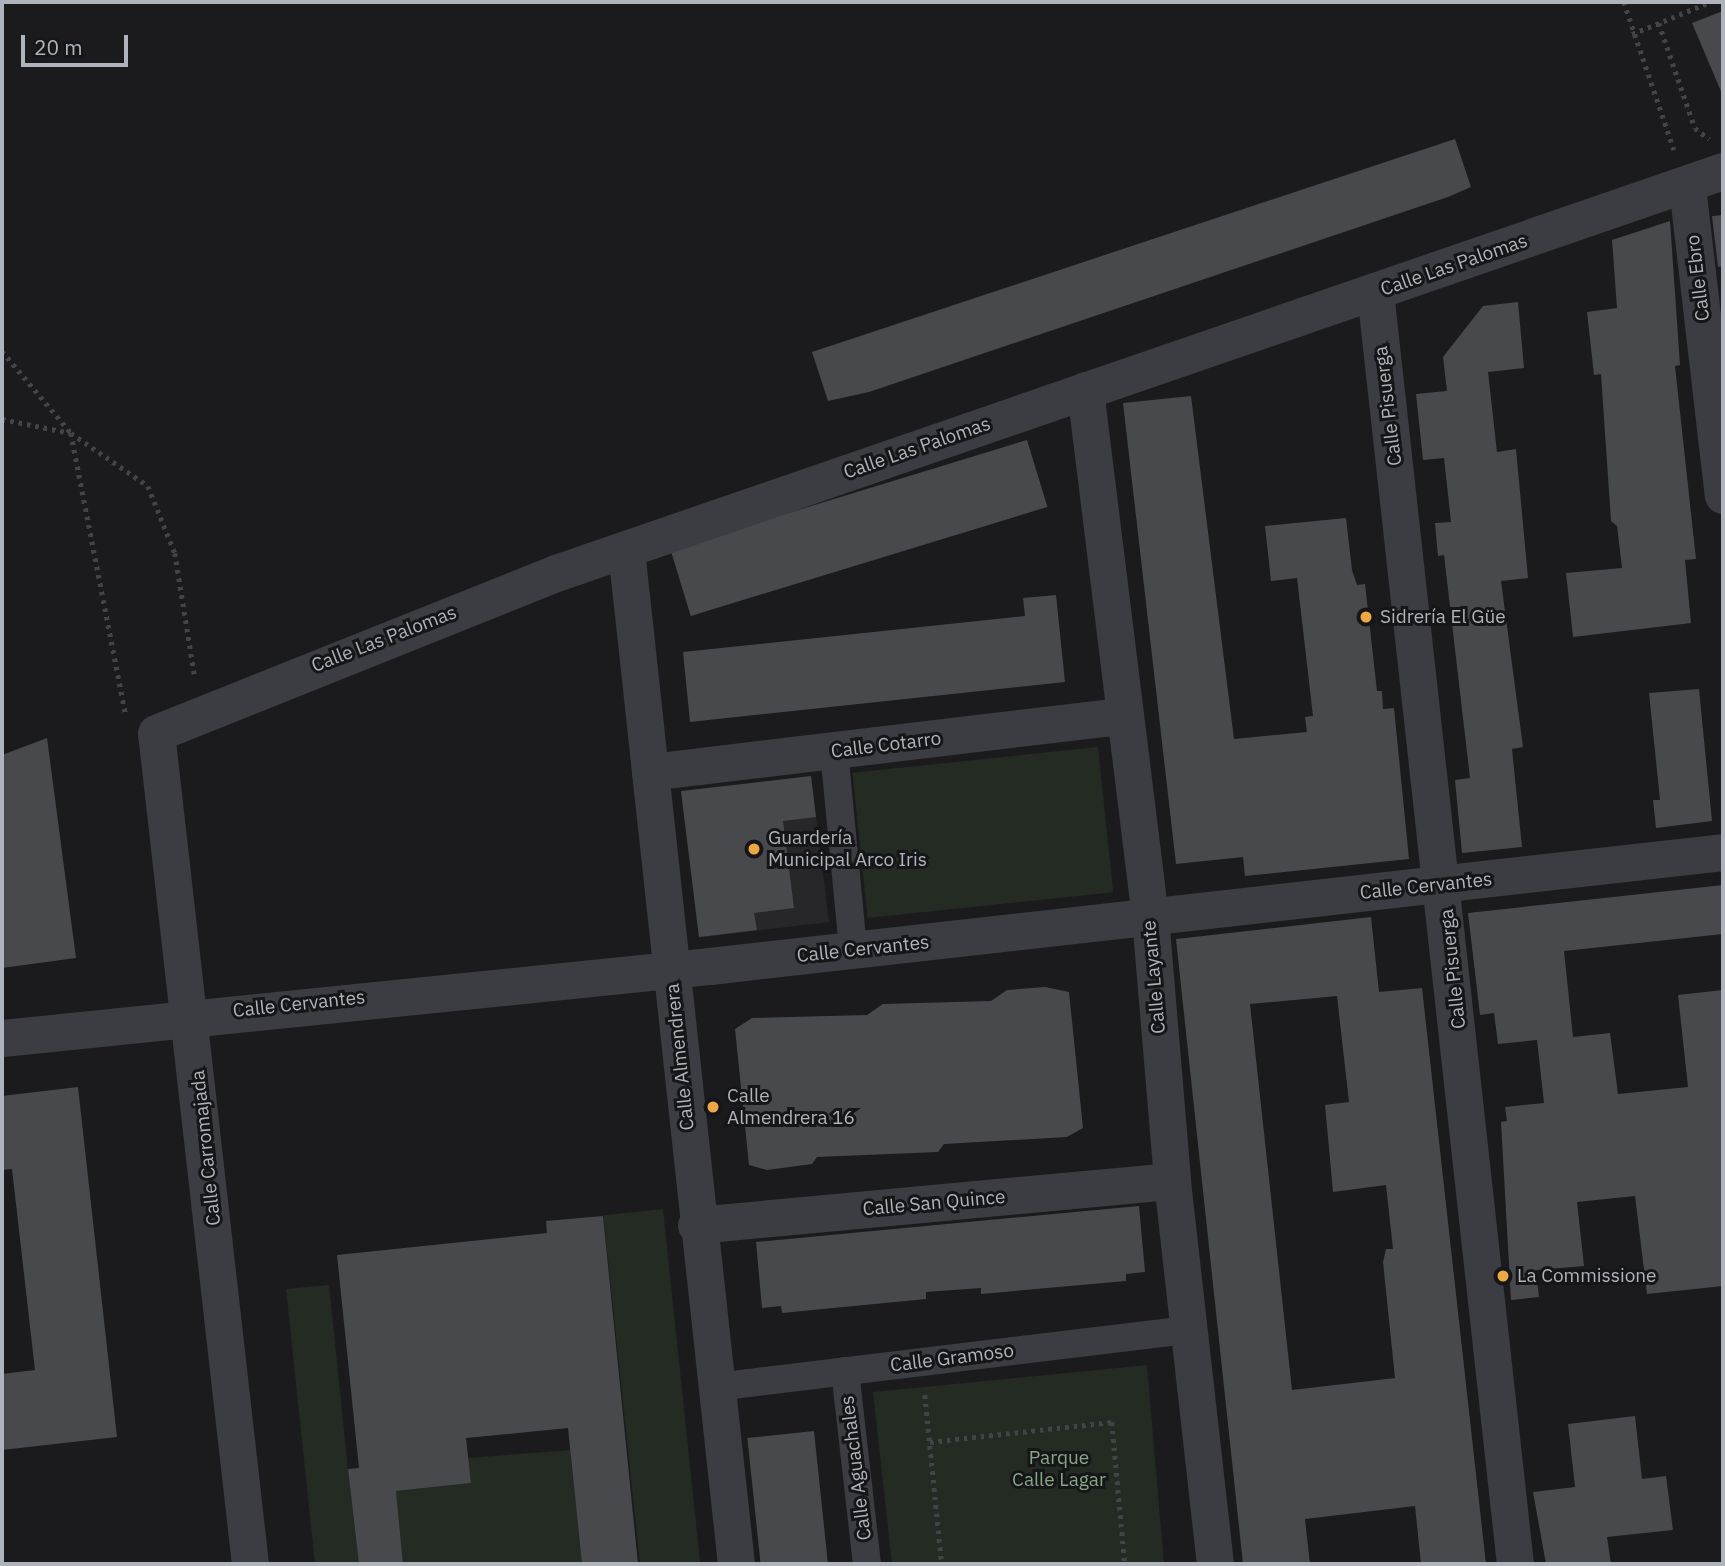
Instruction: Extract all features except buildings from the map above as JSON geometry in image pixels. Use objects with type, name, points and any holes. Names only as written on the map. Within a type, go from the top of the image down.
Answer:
[{"type":"street","name":"Calle Las Palomas","points":[[156,733],[350,651],[626,550],[1375,292],[1720,157]]},
{"type":"street","name":"Calle Ebro","points":[[1682,174],[1723,495]]},
{"type":"street","name":"Calle Pisuerga","points":[[1375,292],[1444,884],[1515,1564]]},
{"type":"street","name":"Calle Layante","points":[[1085,390],[1122,716],[1150,917],[1172,1181],[1215,1564]]},
{"type":"street","name":"Calle Almendrera","points":[[626,550],[696,1225],[736,1564]]},
{"type":"street","name":"Calle Cotarro","points":[[650,772],[1122,716]]},
{"type":"street","name":"Calle Carromajada","points":[[156,733],[191,1016],[250,1564]]},
{"type":"street","points":[[834,751],[853,950]]},
{"type":"street","name":"Calle Cervantes","points":[[2,1038],[191,1016],[853,950],[1723,852]]},
{"type":"street","name":"Calle San Quince","points":[[696,1225],[1172,1181]]},
{"type":"street","name":"Calle Gramoso","points":[[716,1387],[1189,1330]]},
{"type":"street","name":"Calle Aguachales","points":[[845,1371],[867,1564]]},
{"type":"path","points":[[1625,2],[1633,34],[1682,174]]},
{"type":"path","points":[[1633,34],[1710,2]]},
{"type":"path","points":[[1659,23],[1695,128],[1720,157]]},
{"type":"path","points":[[2,351],[71,433],[148,486],[175,553],[201,714]]},
{"type":"path","points":[[2,419],[71,433]]},
{"type":"path","points":[[71,433],[126,718],[156,733]]},
{"type":"path","points":[[922,1362],[942,1564]]},
{"type":"path","points":[[930,1442],[1112,1422],[1125,1564]]},
{"type":"shaded area","name":"Guardería Municipal Arco Iris","points":[[811,776],[829,922],[699,938],[681,792]]},
{"type":"green space","points":[[1098,747],[1113,892],[868,918],[852,773]]},
{"type":"green space","points":[[663,1209],[700,1564],[640,1564],[603,1215]]},
{"type":"green space","points":[[329,1285],[359,1564],[315,1564],[286,1289]]},
{"type":"green space","name":"Parque Calle Lagar","points":[[1147,1365],[1164,1564],[892,1564],[873,1392]]},
{"type":"green space","points":[[570,1450],[582,1564],[403,1564],[396,1491],[471,1483],[468,1458]]},
{"type":"place","name":"Sidrería El Güe","points":[[1366,617]]},
{"type":"place","name":"Guardería Municipal Arco Iris","points":[[754,849]]},
{"type":"place","name":"Calle Almendrera 16","points":[[713,1107]]},
{"type":"place","name":"La Commissione","points":[[1503,1276]]}]
